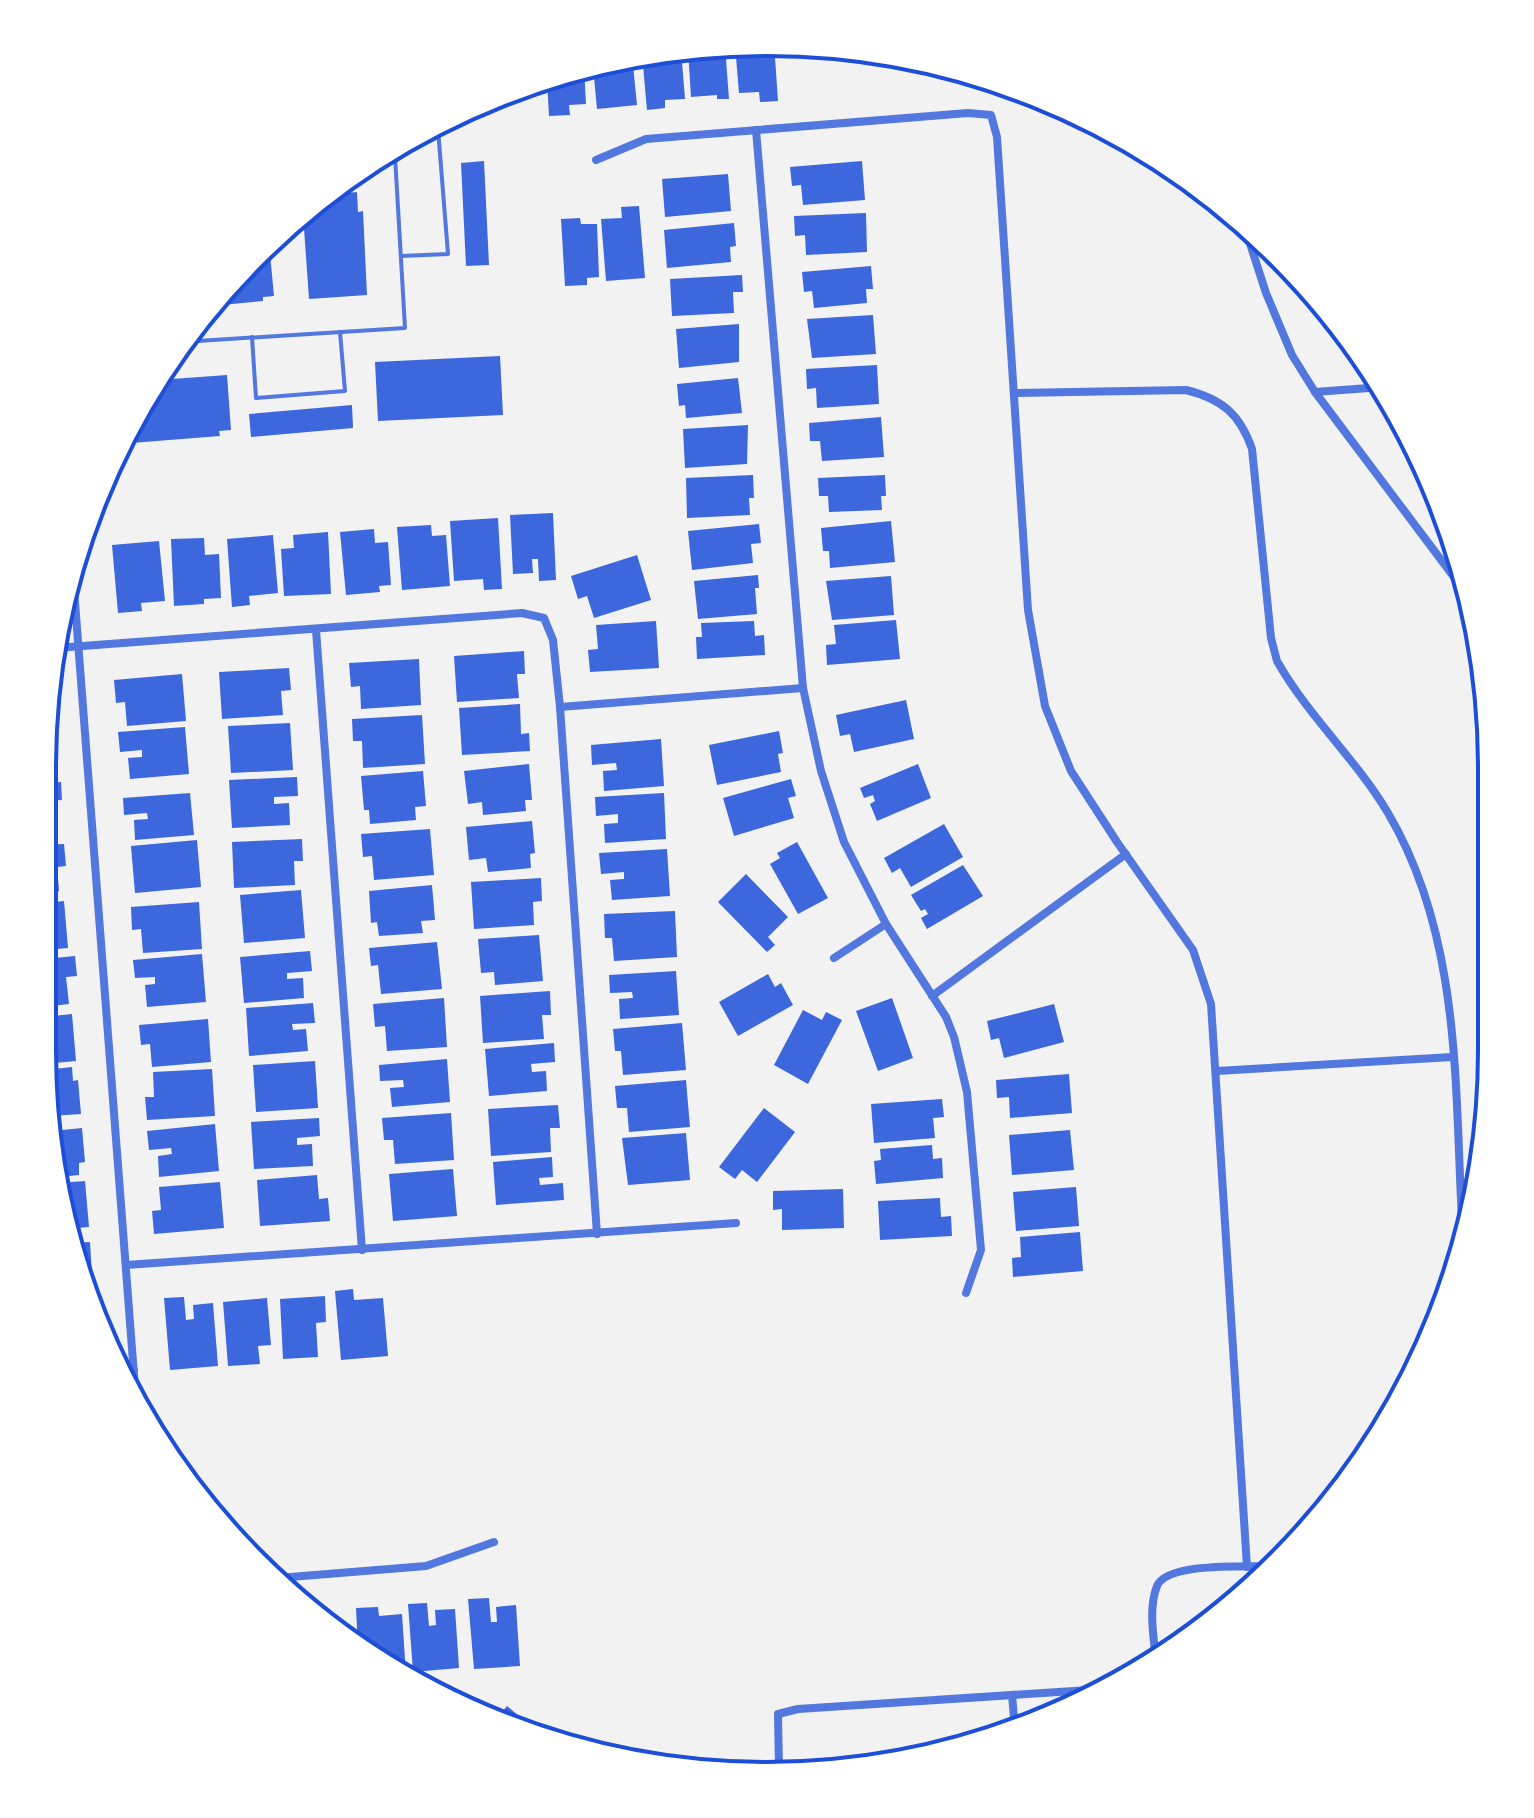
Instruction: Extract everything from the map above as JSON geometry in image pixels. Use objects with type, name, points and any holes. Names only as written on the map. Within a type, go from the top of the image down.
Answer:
[{"type":"street","points":[[596,160],[646,139],[968,113],[991,115],[997,137],[1028,610],[1045,706],[1071,771],[1193,950],[1211,1004],[1247,1567]]},
{"type":"street","points":[[756,130],[803,688],[821,771],[844,842],[886,924],[954,1037],[967,1092],[981,1250],[966,1293]]},
{"type":"street","points":[[1251,246],[1292,355],[1315,392],[1451,573]]},
{"type":"street","points":[[1014,393],[1162,388],[1186,390],[1213,399],[1243,424],[1252,449],[1271,638],[1277,661],[1388,813],[1415,866],[1431,909],[1447,983],[1461,1204]]},
{"type":"street","points":[[1315,392],[1368,388]]},
{"type":"street","points":[[75,606],[134,1375]]},
{"type":"street","points":[[67,647],[522,613],[544,618],[553,640],[560,707],[597,1234]]},
{"type":"street","points":[[316,630],[362,1250]]},
{"type":"street","points":[[560,707],[803,688]]},
{"type":"street","points":[[932,996],[1126,854]]},
{"type":"street","points":[[834,958],[886,924]]},
{"type":"street","points":[[1217,1071],[1452,1057]]},
{"type":"street","points":[[126,1265],[736,1223]]},
{"type":"street","points":[[289,1577],[426,1566],[494,1542]]},
{"type":"street","points":[[1155,1646],[1152,1612],[1158,1584],[1173,1571],[1257,1567]]},
{"type":"street","points":[[779,1761],[778,1714],[798,1709],[1077,1691]]},
{"type":"street","points":[[1012,1695],[1014,1717]]},
{"type":"lane","points":[[401,256],[448,254],[439,137]]},
{"type":"lane","points":[[198,341],[405,328],[395,161]]},
{"type":"lane","points":[[252,337],[256,398],[345,391],[340,332]]},
{"type":"building","points":[[775,56],[778,101],[760,102],[759,92],[739,93],[736,57]]},
{"type":"building","points":[[726,58],[729,99],[717,99],[717,95],[691,97],[689,61]]},
{"type":"building","points":[[682,61],[685,99],[665,100],[665,108],[647,110],[643,67]]},
{"type":"building","points":[[633,69],[637,105],[597,109],[594,78]]},
{"type":"building","points":[[585,80],[586,104],[569,105],[570,115],[549,116],[548,91]]},
{"type":"building","points":[[484,161],[489,265],[466,266],[461,163]]},
{"type":"building","points":[[862,161],[865,200],[803,205],[801,185],[792,186],[790,167]]},
{"type":"building","points":[[728,174],[731,211],[665,217],[662,179]]},
{"type":"building","points":[[357,192],[358,212],[363,211],[367,295],[309,299],[304,227],[348,193]]},
{"type":"building","points":[[639,206],[645,278],[606,281],[601,219],[622,218],[621,207]]},
{"type":"building","points":[[866,213],[867,252],[806,255],[805,235],[795,236],[794,216]]},
{"type":"building","points":[[580,218],[581,224],[597,224],[599,277],[587,278],[587,285],[565,286],[561,219]]},
{"type":"building","points":[[734,223],[736,246],[730,247],[731,262],[667,268],[664,230]]},
{"type":"building","points":[[270,258],[274,296],[263,297],[263,301],[227,304]]},
{"type":"building","points":[[871,266],[873,289],[866,289],[867,303],[814,308],[812,291],[804,292],[802,272]]},
{"type":"building","points":[[742,275],[743,292],[733,292],[734,313],[672,316],[670,279]]},
{"type":"building","points":[[873,315],[876,354],[812,358],[807,319]]},
{"type":"building","points":[[739,324],[739,362],[679,368],[676,329]]},
{"type":"building","points":[[500,356],[503,415],[378,421],[375,362]]},
{"type":"building","points":[[877,365],[879,404],[817,408],[816,388],[807,389],[806,369]]},
{"type":"building","points":[[227,375],[231,430],[219,431],[220,436],[134,443],[171,379]]},
{"type":"building","points":[[738,378],[742,413],[686,418],[685,405],[679,406],[677,384]]},
{"type":"building","points":[[352,405],[353,428],[251,437],[249,414]]},
{"type":"building","points":[[881,417],[884,457],[822,461],[820,441],[810,441],[809,423]]},
{"type":"building","points":[[748,425],[747,464],[685,468],[683,429]]},
{"type":"building","points":[[753,475],[754,498],[749,498],[750,515],[687,518],[686,478]]},
{"type":"building","points":[[885,475],[886,496],[881,496],[882,510],[829,512],[828,496],[819,496],[818,478]]},
{"type":"building","points":[[553,513],[556,580],[539,581],[538,559],[532,559],[533,573],[513,574],[510,515]]},
{"type":"building","points":[[498,518],[502,589],[484,590],[483,579],[454,581],[450,521]]},
{"type":"building","points":[[891,521],[895,562],[830,568],[829,551],[823,551],[821,528]]},
{"type":"building","points":[[759,524],[761,543],[751,544],[753,563],[692,570],[688,531]]},
{"type":"building","points":[[431,525],[432,536],[446,535],[450,586],[402,590],[397,527]]},
{"type":"building","points":[[374,529],[375,543],[388,542],[391,585],[379,586],[380,592],[346,595],[340,532]]},
{"type":"building","points":[[328,532],[331,594],[284,596],[281,549],[294,548],[293,535]]},
{"type":"building","points":[[273,535],[278,593],[249,596],[250,605],[232,607],[227,539]]},
{"type":"building","points":[[204,538],[205,555],[219,554],[221,598],[204,599],[204,604],[174,606],[171,539]]},
{"type":"building","points":[[159,541],[165,601],[141,603],[142,611],[118,613],[112,545]]},
{"type":"building","points":[[637,555],[651,600],[594,618],[587,596],[578,599],[571,576]]},
{"type":"building","points":[[758,575],[759,588],[755,588],[757,614],[698,619],[694,581]]},
{"type":"building","points":[[891,576],[894,615],[832,620],[826,581]]},
{"type":"building","points":[[896,620],[900,659],[827,665],[826,645],[836,644],[834,625]]},
{"type":"building","points":[[656,621],[659,668],[590,672],[588,650],[598,649],[596,625]]},
{"type":"building","points":[[754,621],[755,636],[764,635],[765,655],[697,659],[696,637],[702,637],[701,623]]},
{"type":"building","points":[[524,651],[525,674],[517,674],[519,698],[457,702],[454,656]]},
{"type":"building","points":[[419,659],[421,705],[361,709],[360,686],[351,687],[349,663]]},
{"type":"building","points":[[289,668],[291,690],[281,691],[283,715],[222,719],[219,672]]},
{"type":"building","points":[[182,674],[186,721],[127,726],[125,702],[116,703],[114,680]]},
{"type":"building","points":[[906,700],[914,739],[854,752],[850,734],[840,736],[836,715]]},
{"type":"building","points":[[520,704],[521,734],[529,733],[530,751],[462,755],[459,708]]},
{"type":"building","points":[[422,715],[425,764],[363,768],[362,741],[353,741],[352,719]]},
{"type":"building","points":[[290,723],[293,770],[231,773],[228,726]]},
{"type":"building","points":[[185,727],[189,774],[130,779],[128,758],[142,757],[142,750],[120,752],[118,732]]},
{"type":"building","points":[[779,731],[783,753],[778,754],[781,772],[717,785],[709,745]]},
{"type":"building","points":[[661,739],[664,786],[604,791],[603,771],[617,770],[616,763],[592,765],[591,745]]},
{"type":"building","points":[[529,764],[532,800],[525,800],[526,811],[483,815],[482,802],[468,804],[464,771]]},
{"type":"building","points":[[918,764],[931,798],[877,821],[870,804],[875,801],[873,795],[864,798],[860,788]]},
{"type":"building","points":[[423,771],[426,806],[415,807],[416,820],[370,824],[369,810],[364,810],[361,776]]},
{"type":"building","points":[[297,777],[298,796],[274,797],[274,804],[289,803],[290,825],[232,828],[229,780]]},
{"type":"building","points":[[791,779],[796,796],[788,798],[794,818],[734,836],[723,798]]},
{"type":"building","points":[[56,782],[61,782],[62,800],[56,800]]},
{"type":"building","points":[[190,793],[194,835],[135,840],[134,820],[148,819],[147,813],[124,815],[123,798]]},
{"type":"building","points":[[664,793],[666,839],[605,843],[604,824],[618,823],[618,814],[596,816],[595,797]]},
{"type":"building","points":[[532,821],[535,853],[530,854],[531,868],[488,872],[486,858],[469,860],[466,827]]},
{"type":"building","points":[[944,824],[963,857],[911,887],[900,868],[892,873],[884,858]]},
{"type":"building","points":[[430,829],[434,875],[374,880],[372,856],[363,857],[361,834]]},
{"type":"building","points":[[302,839],[303,861],[294,861],[295,885],[234,888],[232,842]]},
{"type":"building","points":[[197,840],[201,887],[135,893],[131,846]]},
{"type":"building","points":[[797,842],[828,898],[798,914],[770,864],[780,858],[777,853]]},
{"type":"building","points":[[56,844],[64,844],[66,866],[57,867],[59,891],[56,891]]},
{"type":"building","points":[[667,849],[670,896],[612,900],[610,880],[624,879],[624,872],[601,874],[599,853]]},
{"type":"building","points":[[963,865],[983,896],[927,929],[921,918],[928,914],[925,909],[921,911],[911,895]]},
{"type":"building","points":[[746,874],[788,917],[768,937],[775,945],[767,952],[718,902]]},
{"type":"building","points":[[541,878],[542,901],[533,902],[534,925],[474,929],[471,882]]},
{"type":"building","points":[[432,885],[435,920],[421,921],[423,933],[379,936],[377,922],[371,923],[369,891]]},
{"type":"building","points":[[301,890],[305,938],[244,943],[240,895]]},
{"type":"building","points":[[64,901],[68,948],[56,949],[56,902]]},
{"type":"building","points":[[199,902],[202,949],[143,953],[141,929],[132,930],[131,907]]},
{"type":"building","points":[[675,911],[677,957],[614,961],[612,938],[605,938],[604,914]]},
{"type":"building","points":[[539,935],[543,981],[495,985],[494,972],[481,973],[478,939]]},
{"type":"building","points":[[437,942],[442,989],[381,994],[378,965],[371,966],[369,948]]},
{"type":"building","points":[[310,951],[312,971],[287,973],[287,979],[303,978],[304,998],[244,1003],[240,957]]},
{"type":"building","points":[[202,954],[206,1002],[147,1007],[145,985],[155,984],[155,977],[135,978],[133,960]]},
{"type":"building","points":[[75,956],[77,976],[66,977],[69,1004],[56,1006],[56,958]]},
{"type":"building","points":[[676,971],[679,1015],[620,1019],[619,999],[633,998],[632,992],[610,993],[609,975]]},
{"type":"building","points":[[768,974],[775,987],[781,983],[793,1005],[738,1036],[719,1002]]},
{"type":"building","points":[[550,991],[551,1015],[542,1015],[544,1039],[483,1043],[480,996]]},
{"type":"building","points":[[444,998],[447,1047],[387,1051],[385,1026],[375,1027],[373,1004]]},
{"type":"building","points":[[892,998],[913,1058],[878,1071],[856,1011]]},
{"type":"building","points":[[313,1003],[315,1023],[292,1024],[293,1030],[306,1029],[308,1051],[249,1056],[246,1008]]},
{"type":"building","points":[[1054,1004],[1064,1042],[1004,1058],[999,1038],[991,1040],[987,1021]]},
{"type":"building","points":[[803,1010],[822,1020],[826,1012],[842,1020],[808,1084],[774,1065]]},
{"type":"building","points":[[72,1014],[76,1061],[57,1063],[56,1016]]},
{"type":"building","points":[[208,1019],[211,1062],[152,1067],[150,1044],[141,1045],[139,1025]]},
{"type":"building","points":[[682,1023],[686,1070],[623,1075],[621,1051],[615,1051],[613,1029]]},
{"type":"building","points":[[554,1043],[555,1062],[531,1064],[532,1072],[546,1071],[547,1091],[489,1096],[485,1049]]},
{"type":"building","points":[[447,1059],[450,1102],[392,1107],[390,1088],[404,1087],[403,1080],[380,1081],[379,1065]]},
{"type":"building","points":[[315,1061],[318,1108],[256,1112],[253,1065]]},
{"type":"building","points":[[72,1067],[73,1081],[78,1080],[81,1114],[60,1115],[57,1069]]},
{"type":"building","points":[[212,1069],[215,1116],[147,1120],[145,1097],[154,1097],[153,1072]]},
{"type":"building","points":[[1069,1074],[1072,1113],[1010,1118],[1009,1097],[997,1098],[996,1080]]},
{"type":"building","points":[[686,1080],[690,1127],[629,1132],[627,1108],[617,1108],[615,1086]]},
{"type":"building","points":[[942,1099],[944,1117],[933,1118],[935,1138],[874,1143],[871,1104]]},
{"type":"building","points":[[558,1105],[560,1128],[550,1128],[551,1152],[491,1156],[488,1109]]},
{"type":"building","points":[[764,1108],[795,1132],[757,1182],[742,1170],[735,1179],[719,1167]]},
{"type":"building","points":[[451,1113],[454,1160],[395,1164],[393,1140],[384,1140],[382,1118]]},
{"type":"building","points":[[319,1118],[320,1136],[297,1138],[297,1145],[312,1144],[313,1166],[254,1169],[251,1122]]},
{"type":"building","points":[[215,1124],[219,1171],[159,1177],[158,1156],[172,1154],[171,1148],[149,1150],[147,1131]]},
{"type":"building","points":[[82,1128],[85,1162],[79,1163],[79,1175],[68,1176],[61,1130]]},
{"type":"building","points":[[1070,1130],[1074,1170],[1012,1175],[1009,1135]]},
{"type":"building","points":[[686,1133],[690,1180],[628,1185],[622,1138]]},
{"type":"building","points":[[932,1145],[933,1159],[942,1158],[943,1178],[876,1184],[874,1161],[881,1160],[880,1149]]},
{"type":"building","points":[[552,1157],[553,1177],[539,1178],[540,1185],[563,1183],[564,1200],[496,1205],[493,1162]]},
{"type":"building","points":[[453,1169],[457,1216],[393,1221],[389,1174]]},
{"type":"building","points":[[317,1175],[319,1199],[328,1198],[330,1221],[260,1226],[257,1180]]},
{"type":"building","points":[[85,1181],[89,1227],[78,1228],[69,1182]]},
{"type":"building","points":[[220,1182],[224,1228],[154,1234],[152,1211],[161,1210],[159,1187]]},
{"type":"building","points":[[1076,1187],[1079,1226],[1016,1231],[1013,1192]]},
{"type":"building","points":[[843,1189],[844,1228],[782,1230],[782,1209],[773,1210],[773,1191]]},
{"type":"building","points":[[940,1198],[941,1217],[951,1216],[952,1236],[880,1240],[878,1201]]},
{"type":"building","points":[[1080,1232],[1083,1271],[1013,1277],[1012,1258],[1021,1257],[1020,1237]]},
{"type":"building","points":[[82,1242],[90,1242],[92,1274]]},
{"type":"building","points":[[353,1289],[354,1300],[383,1298],[388,1356],[341,1360],[335,1291]]},
{"type":"building","points":[[325,1296],[326,1322],[316,1323],[318,1357],[283,1359],[280,1299]]},
{"type":"building","points":[[184,1297],[186,1320],[194,1319],[193,1305],[213,1303],[218,1366],[170,1370],[164,1298]]},
{"type":"building","points":[[267,1298],[271,1345],[258,1346],[260,1364],[228,1366],[223,1302]]},
{"type":"building","points":[[489,1598],[491,1622],[497,1622],[496,1607],[516,1605],[520,1666],[474,1669],[468,1599]]},
{"type":"building","points":[[427,1603],[429,1626],[436,1625],[435,1610],[455,1609],[459,1668],[419,1671],[413,1668],[408,1604]]},
{"type":"building","points":[[378,1607],[379,1616],[402,1614],[405,1663],[357,1631],[356,1608]]},
{"type":"building","points":[[507,1706],[521,1718],[503,1711]]}]
